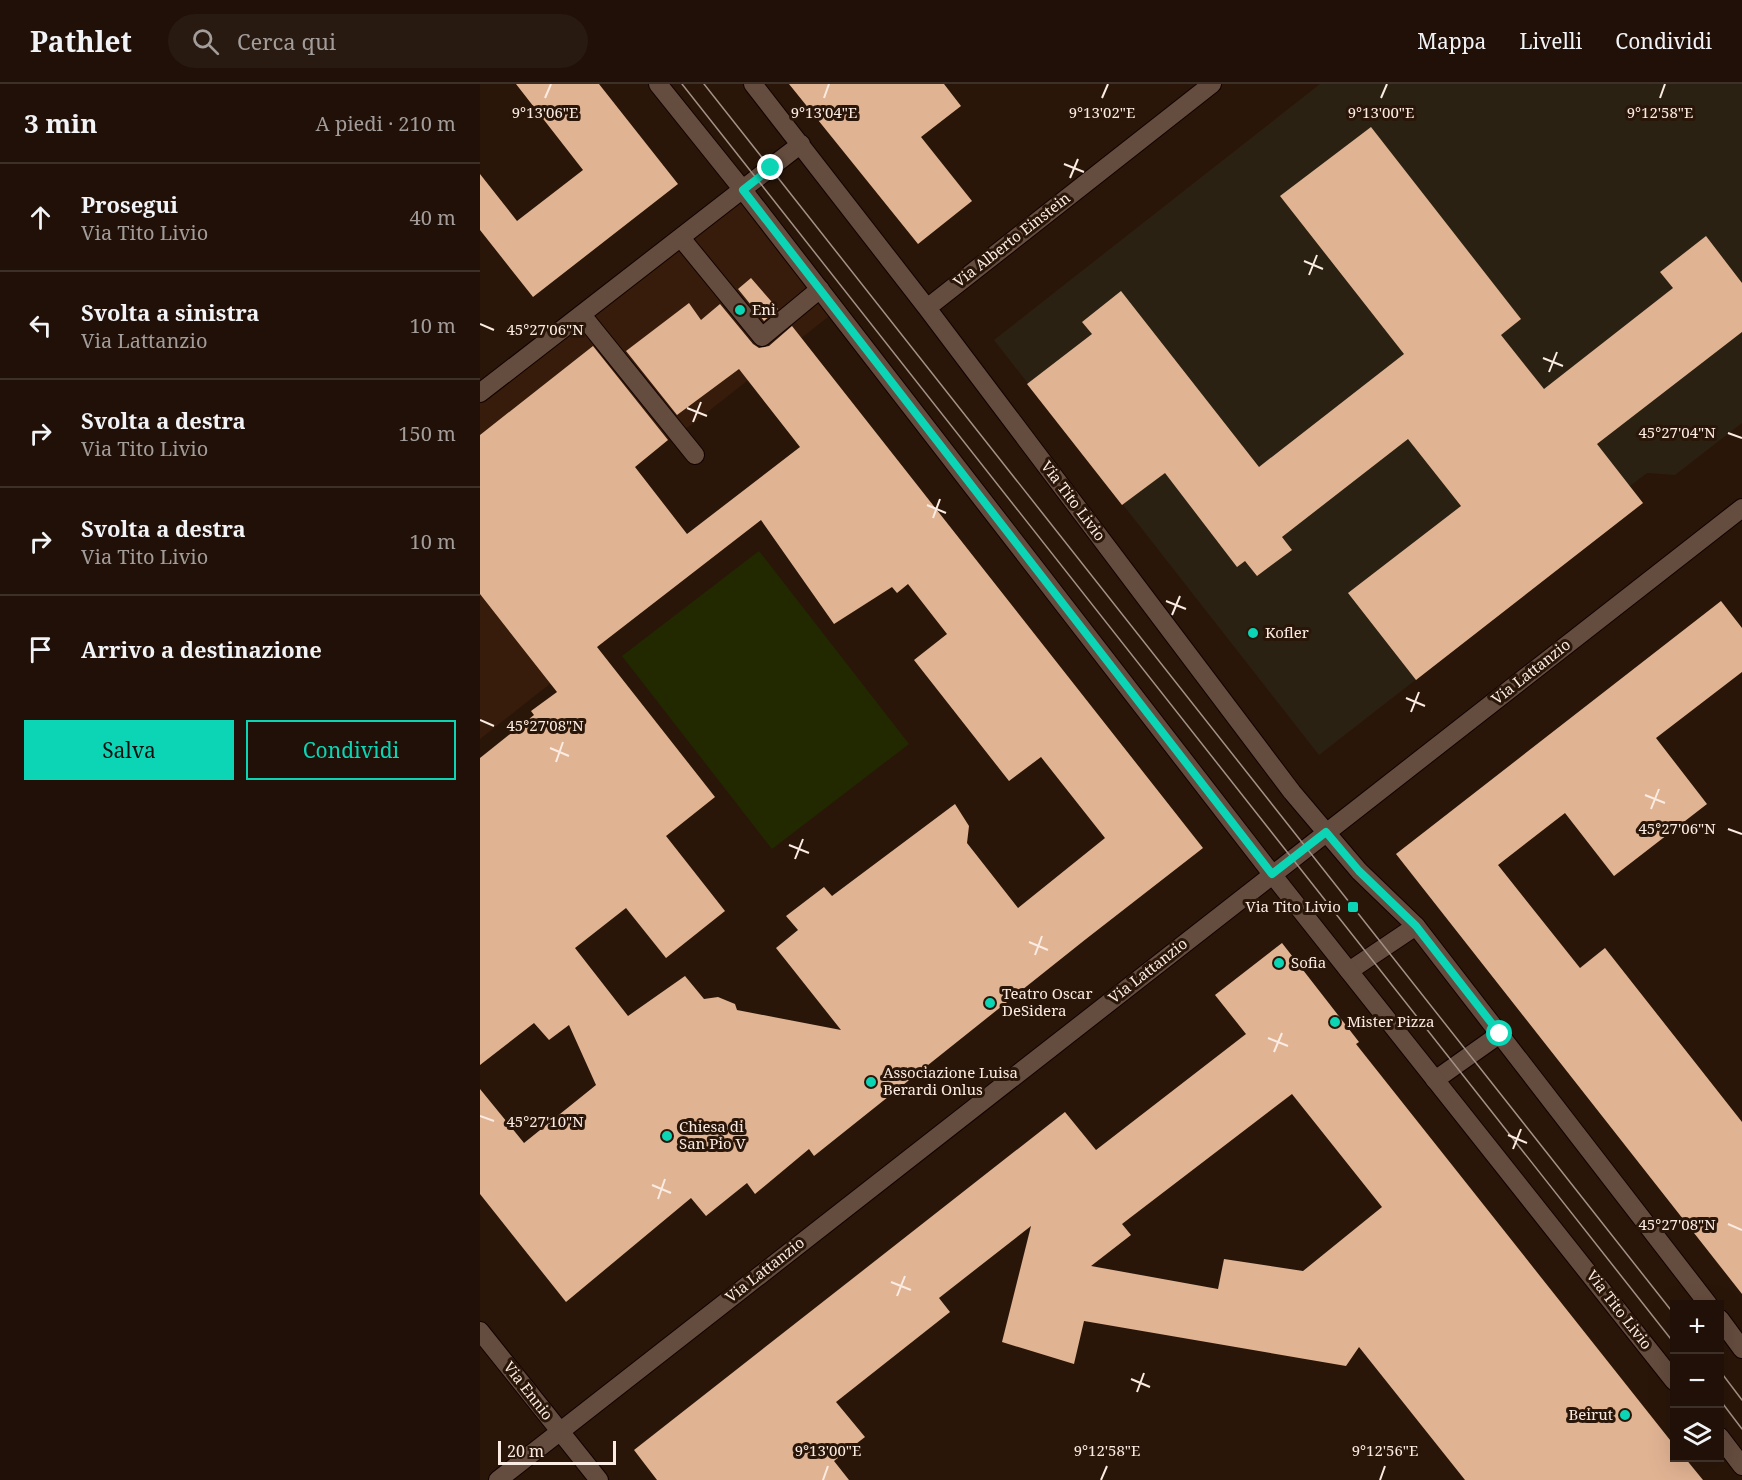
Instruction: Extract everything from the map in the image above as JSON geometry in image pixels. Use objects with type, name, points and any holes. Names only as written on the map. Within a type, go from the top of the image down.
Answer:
[{"type":"street","name":"Via Tito Livio","points":[[658,84],[820,289],[1272,874],[1670,1376]]},
{"type":"street","name":"Via Tito Livio","points":[[753,84],[927,308],[1292,792],[1359,871],[1416,926],[1704,1300]]},
{"type":"street","name":"Via Alberto Einstein","points":[[927,308],[1212,84]]},
{"type":"street","points":[[480,393],[801,144]]},
{"type":"street","points":[[681,238],[762,337],[820,289]]},
{"type":"street","points":[[582,315],[696,455]]},
{"type":"street","name":"Via Lattanzio","points":[[498,1480],[1742,508]]},
{"type":"street","points":[[1349,971],[1416,926]]},
{"type":"street","points":[[1436,1080],[1500,1034]]},
{"type":"street","points":[[1724,1325],[1742,1348]]},
{"type":"street","name":"Via Ennio","points":[[480,1330],[599,1480]]},
{"type":"street","points":[[1724,1443],[1742,1466]]},
{"type":"shaded area","points":[[1320,84],[1742,84],[1742,423],[1675,475],[1647,473],[1630,486],[1643,503],[1319,755],[994,340]]},
{"type":"shaded area","points":[[743,194],[833,313],[635,467],[642,611],[480,739],[480,398]]},
{"type":"green space","points":[[759,551],[909,744],[772,849],[622,656]]},
{"type":"building","points":[[516,84],[599,84],[678,184],[533,297],[480,230],[480,174],[517,221],[583,170]]},
{"type":"building","points":[[789,84],[944,84],[961,106],[921,137],[972,201],[918,244]]},
{"type":"building","points":[[1371,127],[1521,319],[1501,335],[1544,389],[1673,288],[1660,272],[1706,236],[1742,283],[1742,332],[1597,444],[1643,503],[1416,680],[1348,593],[1461,506],[1408,439],[1282,537],[1292,550],[1257,576],[1245,561],[1237,567],[1165,473],[1122,505],[1027,384],[1092,334],[1082,322],[1121,291],[1259,467],[1404,354],[1280,196]]},
{"type":"building","points":[[751,278],[778,309],[764,321],[738,289]]},
{"type":"building","points":[[689,303],[701,320],[720,304],[753,344],[759,348],[769,346],[792,326],[1203,848],[814,1156],[809,1149],[755,1194],[747,1183],[706,1216],[691,1198],[566,1302],[480,1194],[480,1089],[524,1143],[596,1085],[569,1025],[549,1040],[534,1023],[480,1065],[480,758],[534,715],[531,711],[557,692],[480,594],[480,435],[593,346],[668,440],[635,467],[687,534],[800,447],[739,369],[677,415],[626,351]],"holes":[[[761,520],[834,624],[892,587],[897,593],[908,584],[947,634],[914,660],[1009,781],[1041,757],[1105,838],[1018,908],[967,843],[969,826],[955,804],[832,896],[824,887],[786,916],[798,930],[776,948],[841,1030],[737,1010],[735,1004],[718,997],[704,999],[685,976],[628,1016],[575,948],[626,908],[666,958],[725,911],[666,836],[715,797],[597,647]]]},
{"type":"building","points":[[1721,601],[1742,628],[1742,672],[1656,738],[1707,804],[1614,876],[1565,813],[1498,865],[1580,968],[1605,948],[1742,1122],[1742,1294],[1396,854]]},
{"type":"building","points":[[1282,943],[1359,1042],[1356,1044],[1670,1440],[1670,1462],[1688,1462],[1703,1480],[1465,1480],[1359,1347],[1346,1366],[1084,1321],[1074,1364],[1002,1342],[1031,1226],[939,1298],[950,1312],[836,1402],[865,1437],[834,1461],[849,1480],[657,1480],[634,1450],[1065,1112],[1096,1150],[1246,1034],[1215,995]],"holes":[[[1292,1094],[1382,1207],[1303,1271],[1224,1259],[1218,1289],[1091,1266],[1131,1235],[1122,1224]]]},
{"type":"tram line","points":[[682,84],[1670,1338]]},
{"type":"tram line","points":[[704,84],[1670,1309]]},
{"type":"tram line","points":[[1724,1376],[1742,1400]]},
{"type":"tram line","points":[[1724,1405],[1742,1429]]},
{"type":"place","name":"Eni","points":[[740,310]]},
{"type":"place","name":"Kofler","points":[[1253,633]]},
{"type":"place","name":"Via Tito Livio","points":[[1353,907]]},
{"type":"place","name":"Sofia","points":[[1279,963]]},
{"type":"place","name":"Teatro Oscar DeSidera","points":[[990,1003]]},
{"type":"place","name":"Mister Pizza","points":[[1335,1022]]},
{"type":"place","name":"Associazione Luisa Berardi Onlus","points":[[871,1082]]},
{"type":"place","name":"Chiesa di San Pio V","points":[[667,1136]]},
{"type":"place","name":"Beirut","points":[[1625,1415]]},
{"type":"route","points":[[771,168],[743,190],[1272,874],[1326,832],[1359,871],[1416,926],[1500,1034]]}]
